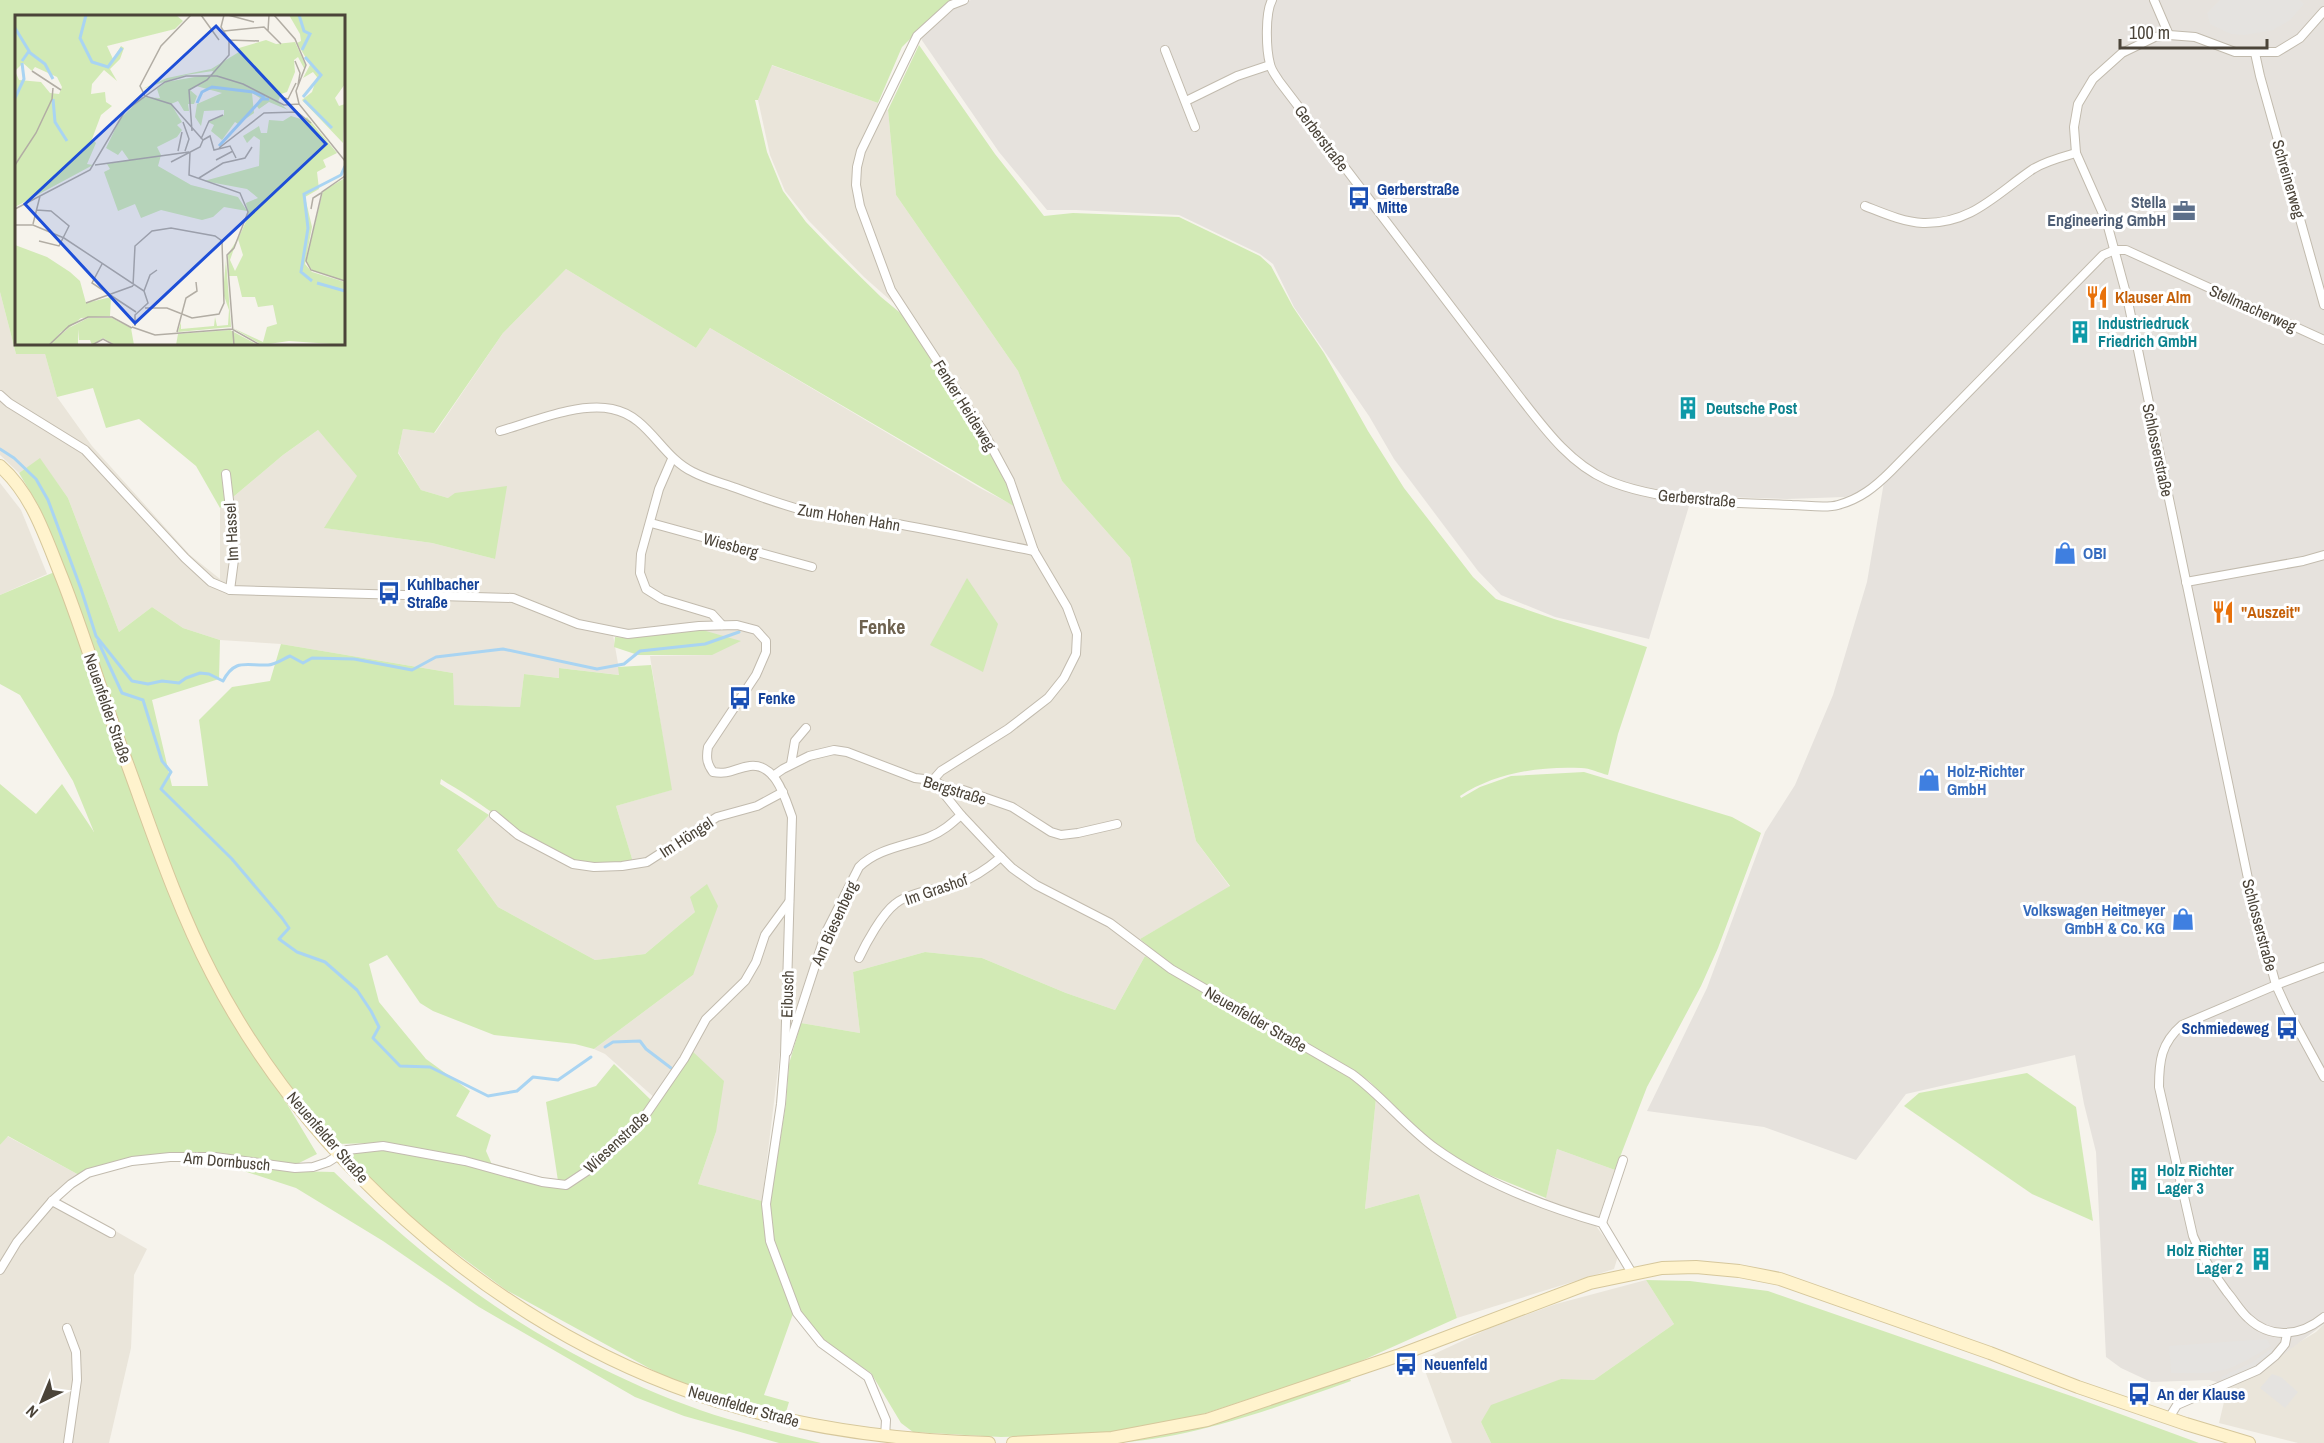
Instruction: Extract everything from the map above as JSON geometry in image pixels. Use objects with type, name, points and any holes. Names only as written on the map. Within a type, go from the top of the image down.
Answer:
[{"type":"main road","name":"Neuenfelder Straße","points":[[0,466],[10,475],[38,517],[73,606],[116,734],[177,898],[213,975],[255,1045],[296,1104],[338,1154],[395,1212],[502,1297],[583,1345],[670,1384],[718,1401],[791,1420],[885,1437],[989,1443]]},
{"type":"main road","points":[[1013,1443],[1112,1438],[1207,1420],[1397,1356],[1571,1290],[1632,1273],[1662,1268],[1696,1267],[1740,1271],[1780,1279],[2169,1418],[2249,1443]]},
{"type":"street","name":"Fenker Heideweg","points":[[933,780],[941,771],[1008,729],[1048,699],[1064,678],[1076,654],[1077,634],[1067,607],[1035,551],[1010,481],[983,431],[891,290],[860,206],[856,185],[861,151],[917,36],[951,5],[964,0]]},
{"type":"street","name":"Gerberstraße","points":[[1272,0],[1269,6],[1268,36],[1270,66],[1279,81],[1558,444],[1581,465],[1608,480],[1658,495],[1836,506],[1862,496],[1891,471],[2103,255],[2115,250]]},
{"type":"street","points":[[2154,0],[2169,35]]},
{"type":"street","name":"Schlosserstraße","points":[[2324,11],[2308,30],[2277,52],[2235,52],[2195,37],[2169,35],[2155,37],[2122,53],[2093,79],[2078,104],[2074,127],[2076,153],[2107,223],[2115,250],[2238,839],[2276,984],[2324,1077]]},
{"type":"street","points":[[1165,50],[1195,127]]},
{"type":"street","name":"Schreinerweg","points":[[2255,53],[2324,305]]},
{"type":"street","points":[[1186,101],[1237,76],[1270,66]]},
{"type":"street","points":[[1865,206],[1890,216],[1921,223],[1944,222],[1966,215],[1994,200],[2034,168],[2076,153]]},
{"type":"street","name":"Stellmacherweg","points":[[2115,250],[2126,250],[2324,340]]},
{"type":"street","points":[[0,394],[9,403],[85,450],[184,558],[211,582],[230,590],[513,598],[578,624],[628,634],[722,625],[737,625],[756,630],[766,641],[766,652],[756,675],[708,747],[709,766],[713,772],[726,774],[748,766],[759,766],[773,776]]},
{"type":"street","name":"Zum Hohen Hahn","points":[[500,431],[561,413],[611,408],[627,414],[641,424],[658,440],[672,459],[692,472],[789,507],[820,514],[891,523],[1035,551]]},
{"type":"street","points":[[672,459],[659,489],[641,554],[640,573],[646,589],[662,599],[712,614],[722,625]]},
{"type":"street","name":"Im Hassel","points":[[226,474],[235,552],[230,590]]},
{"type":"street","name":"Wiesberg","points":[[651,523],[812,567]]},
{"type":"street","points":[[2186,582],[2303,561],[2324,555]]},
{"type":"street","points":[[791,765],[795,741],[806,728]]},
{"type":"street","name":"Bergstraße","points":[[773,776],[809,756],[834,750],[847,752],[915,778],[933,780],[948,789],[963,790],[1012,807],[1051,832],[1061,835],[1117,824]]},
{"type":"street","name":"Eibusch","points":[[773,776],[783,792],[792,817],[785,1055],[781,1104],[766,1203],[770,1241],[797,1313],[821,1343],[868,1377],[886,1420],[885,1437]]},
{"type":"street","name":"Neuenfelder Straße","points":[[933,780],[961,815],[1001,857],[1036,885],[1110,923],[1188,980],[1352,1074],[1371,1088],[1433,1146],[1463,1167],[1556,1207],[1602,1223]]},
{"type":"street","name":"Im Höngel","points":[[494,815],[518,835],[573,864],[594,867],[622,866],[647,862],[717,817],[757,806],[783,792]]},
{"type":"street","name":"Am Biesenberg","points":[[785,1055],[790,1049],[826,932],[859,867],[867,859],[885,851],[931,837],[946,829],[961,815]]},
{"type":"street","name":"Im Grashof","points":[[859,958],[894,904],[902,899],[959,883],[978,874],[1001,857]]},
{"type":"street","name":"Wiesenstraße","points":[[338,1154],[347,1150],[384,1146],[465,1161],[542,1182],[566,1185],[593,1167],[639,1125],[684,1059],[706,1019],[745,981],[756,962],[765,935],[789,902]]},
{"type":"street","points":[[2324,967],[2276,984],[2182,1025],[2174,1032],[2164,1048],[2159,1062],[2160,1087],[2193,1236],[2202,1255],[2247,1317],[2269,1331],[2287,1334],[2300,1332],[2324,1317]]},
{"type":"street","name":"Am Dornbusch","points":[[1,1266],[17,1242],[52,1201],[88,1173],[132,1161],[170,1157],[215,1157],[295,1168],[313,1167],[328,1162],[338,1154]]},
{"type":"street","points":[[1623,1160],[1602,1223],[1632,1273]]},
{"type":"street","points":[[52,1201],[111,1233]]},
{"type":"street","points":[[67,1328],[76,1352],[77,1380],[68,1443]]},
{"type":"street","points":[[2169,1418],[2177,1404],[2258,1370],[2280,1350],[2287,1334]]},
{"type":"shaded area","points":[[971,0],[2324,0],[2324,1324],[2256,1375],[2228,1385],[2209,1380],[2151,1382],[2121,1368],[2106,1357],[2096,1152],[2075,1055],[1906,1094],[1856,1160],[1764,1127],[1647,1111],[1707,988],[1765,832],[1795,785],[1833,695],[1867,582],[1884,482],[1845,497],[1787,499],[1692,496],[1649,639],[1555,617],[1501,595],[1478,571],[1394,459],[1369,416],[1294,307],[1273,264],[1260,254],[1179,215],[1047,210],[999,152],[919,36],[953,6]]},
{"type":"shaded area","points":[[2220,0],[2300,0],[2304,4],[2290,20],[2273,30],[2245,35],[2231,34],[2210,24],[2207,13]]},
{"type":"shaded area","points":[[771,65],[878,103],[888,110],[896,195],[1018,371],[1062,481],[1130,558],[1196,841],[1230,887],[1140,939],[1145,956],[1115,1010],[1066,993],[982,958],[925,952],[853,972],[860,1033],[795,1022],[781,1044],[762,1201],[698,1184],[716,1132],[656,1099],[605,1054],[594,1049],[693,975],[695,912],[645,954],[595,960],[498,907],[457,850],[489,815],[512,836],[571,866],[597,870],[635,869],[616,806],[671,790],[650,656],[712,655],[699,629],[678,624],[628,630],[613,635],[620,675],[559,668],[560,678],[524,674],[520,707],[453,705],[453,673],[281,644],[220,640],[183,628],[152,607],[119,632],[68,498],[40,459],[19,473],[0,455],[0,292],[16,354],[45,354],[57,397],[92,446],[190,555],[220,579],[220,508],[283,455],[318,430],[358,476],[325,528],[432,543],[495,559],[448,498],[421,490],[398,452],[403,429],[435,433],[503,333],[566,269],[696,348],[710,328],[980,488],[1024,511],[907,315],[864,277],[809,221],[785,191],[770,155],[758,100]]},
{"type":"shaded area","points":[[0,483],[21,510],[47,574],[0,595]]},
{"type":"shaded area","points":[[1376,1098],[1431,1149],[1461,1170],[1544,1205],[1557,1149],[1615,1170],[1596,1226],[1618,1256],[1614,1269],[1457,1318],[1419,1194],[1365,1209]]},
{"type":"shaded area","points":[[7,1136],[79,1175],[61,1200],[147,1249],[134,1275],[131,1348],[109,1443],[0,1443],[0,1145]]},
{"type":"shaded area","points":[[1646,1280],[1674,1324],[1594,1380],[1561,1379],[1481,1422],[1491,1443],[1452,1443],[1421,1360],[1488,1329],[1556,1304]]},
{"type":"shaded area","points":[[2324,1324],[2324,1443],[2298,1443],[2219,1423],[2228,1385],[2316,1332]]},
{"type":"shaded area","points":[[2267,1339],[2271,1346],[2228,1369],[2208,1373],[2171,1373],[2169,1346]]},
{"type":"shaded area","points":[[2272,1348],[2275,1353],[2261,1364],[2222,1381],[2221,1377],[2251,1363]]},
{"type":"shaded area","points":[[2272,1374],[2281,1377],[2298,1392],[2285,1408],[2260,1388]]},
{"type":"green space","points":[[0,0],[955,0],[902,47],[878,103],[772,65],[758,100],[755,100],[767,152],[783,191],[806,222],[830,247],[904,316],[971,415],[1008,481],[1017,508],[710,328],[696,348],[566,269],[503,333],[434,433],[403,429],[398,453],[421,490],[448,498],[455,493],[507,486],[495,559],[432,543],[324,528],[357,476],[318,430],[283,455],[220,508],[196,466],[139,419],[106,428],[93,388],[57,397],[45,354],[16,354],[0,292]]},
{"type":"green space","points":[[919,45],[995,154],[1044,216],[1073,213],[1179,217],[1260,256],[1271,266],[1293,307],[1324,353],[1368,431],[1404,488],[1473,577],[1496,599],[1647,647],[1618,734],[1608,775],[1584,768],[1533,770],[1488,782],[1460,796],[1461,798],[1480,787],[1511,776],[1584,772],[1732,817],[1761,833],[1718,948],[1701,986],[1647,1087],[1615,1170],[1557,1149],[1546,1198],[1470,1167],[1432,1142],[1369,1081],[1335,1059],[1175,969],[1140,939],[1230,886],[1196,841],[1130,558],[1062,481],[1018,371],[896,195],[888,110]]},
{"type":"green space","points":[[40,458],[68,498],[119,632],[152,607],[183,628],[220,640],[219,679],[152,700],[172,786],[208,786],[199,720],[232,687],[270,681],[281,644],[453,673],[454,705],[520,707],[524,674],[559,678],[559,668],[619,675],[618,667],[651,665],[672,790],[616,806],[633,862],[592,863],[566,857],[522,833],[441,779],[440,784],[489,815],[457,850],[498,907],[595,960],[645,954],[695,912],[690,897],[707,884],[718,906],[693,975],[594,1049],[575,1044],[494,1035],[433,1011],[420,1003],[387,955],[369,964],[379,1002],[426,1059],[470,1091],[456,1116],[491,1135],[486,1151],[493,1167],[381,1143],[334,1144],[263,1064],[317,1154],[295,1165],[204,1156],[158,1157],[99,1166],[79,1175],[8,1136],[0,1145],[0,784],[36,814],[62,784],[94,832],[73,781],[20,695],[0,684],[0,595],[64,568],[38,505],[19,473]]},
{"type":"green space","points":[[967,578],[998,624],[983,672],[930,645]]},
{"type":"green space","points":[[699,629],[741,641],[712,655],[638,655],[614,647],[615,637],[628,638]]},
{"type":"green space","points":[[925,952],[982,958],[1066,993],[1115,1010],[1145,956],[1351,1079],[1376,1098],[1365,1209],[1419,1194],[1457,1318],[1350,1366],[1188,1419],[1112,1433],[1001,1437],[913,1432],[901,1423],[871,1373],[823,1341],[801,1313],[773,1240],[770,1204],[786,1103],[789,1064],[801,1023],[860,1033],[853,972]]},
{"type":"green space","points":[[691,1050],[724,1081],[716,1132],[698,1184],[762,1201],[768,1240],[794,1311],[764,1395],[789,1402],[786,1412],[669,1379],[506,1290],[397,1209],[346,1154],[384,1149],[566,1186],[640,1127]]},
{"type":"green space","points":[[614,1064],[653,1102],[623,1137],[596,1162],[570,1178],[558,1181],[546,1102],[596,1086]]},
{"type":"green space","points":[[2027,1073],[2076,1107],[2093,1221],[2032,1194],[1904,1106],[1919,1093]]},
{"type":"green space","points":[[216,1162],[291,1171],[334,1172],[452,1275],[495,1306],[549,1340],[608,1371],[668,1398],[728,1419],[821,1443],[779,1443],[684,1416],[635,1397],[479,1307],[383,1241],[296,1188]]},
{"type":"green space","points":[[1646,1280],[1690,1281],[1768,1291],[2074,1397],[2199,1443],[1491,1443],[1481,1422],[1491,1405],[1561,1379],[1594,1380],[1674,1324]]},
{"type":"green space","points":[[1350,1379],[1351,1381],[1291,1402],[1196,1431],[1164,1437],[1101,1443],[1208,1423]]},
{"type":"waterway","points":[[0,449],[14,458],[36,479],[48,500],[96,636],[132,681],[148,684],[162,681],[179,683],[200,673],[209,674],[223,681],[227,674],[237,666],[271,665],[290,656],[303,663],[312,658],[354,659],[412,670],[436,657],[503,649],[597,669],[624,664],[640,651],[705,644],[739,632]]},
{"type":"waterway","points":[[98,641],[122,693],[143,700],[162,761],[171,772],[161,789],[232,859],[282,918],[289,928],[279,939],[297,952],[325,962],[357,990],[379,1027],[373,1038],[400,1066],[430,1067],[488,1096],[517,1091],[533,1077],[558,1080],[591,1057]]},
{"type":"waterway","points":[[605,1047],[613,1042],[640,1041],[646,1049],[671,1068]]},
{"type":"place","name":"Gerberstraße Mitte","points":[[1359,198]]},
{"type":"place","name":"Stella Engineering GmbH","points":[[2184,211]]},
{"type":"place","name":"Klauser Alm","points":[[2097,297]]},
{"type":"place","name":"Industriedruck Friedrich GmbH","points":[[2080,332]]},
{"type":"place","name":"Deutsche Post","points":[[1688,408]]},
{"type":"place","name":"OBI","points":[[2065,553]]},
{"type":"place","name":"Kuhlbacher Straße","points":[[389,593]]},
{"type":"place","name":"\"Auszeit\"","points":[[2223,612]]},
{"type":"place","name":"Fenke","points":[[740,698]]},
{"type":"place","name":"Holz-Richter GmbH","points":[[1929,780]]},
{"type":"place","name":"Volkswagen Heitmeyer GmbH & Co. KG","points":[[2183,919]]},
{"type":"place","name":"Schmiedeweg","points":[[2287,1028]]},
{"type":"place","name":"Holz Richter Lager 3","points":[[2139,1179]]},
{"type":"place","name":"Holz Richter Lager 2","points":[[2261,1259]]},
{"type":"place","name":"Neuenfeld","points":[[1406,1364]]},
{"type":"place","name":"An der Klause","points":[[2139,1394]]},
{"type":"district","name":"Fenke","points":[[882,627]]}]
